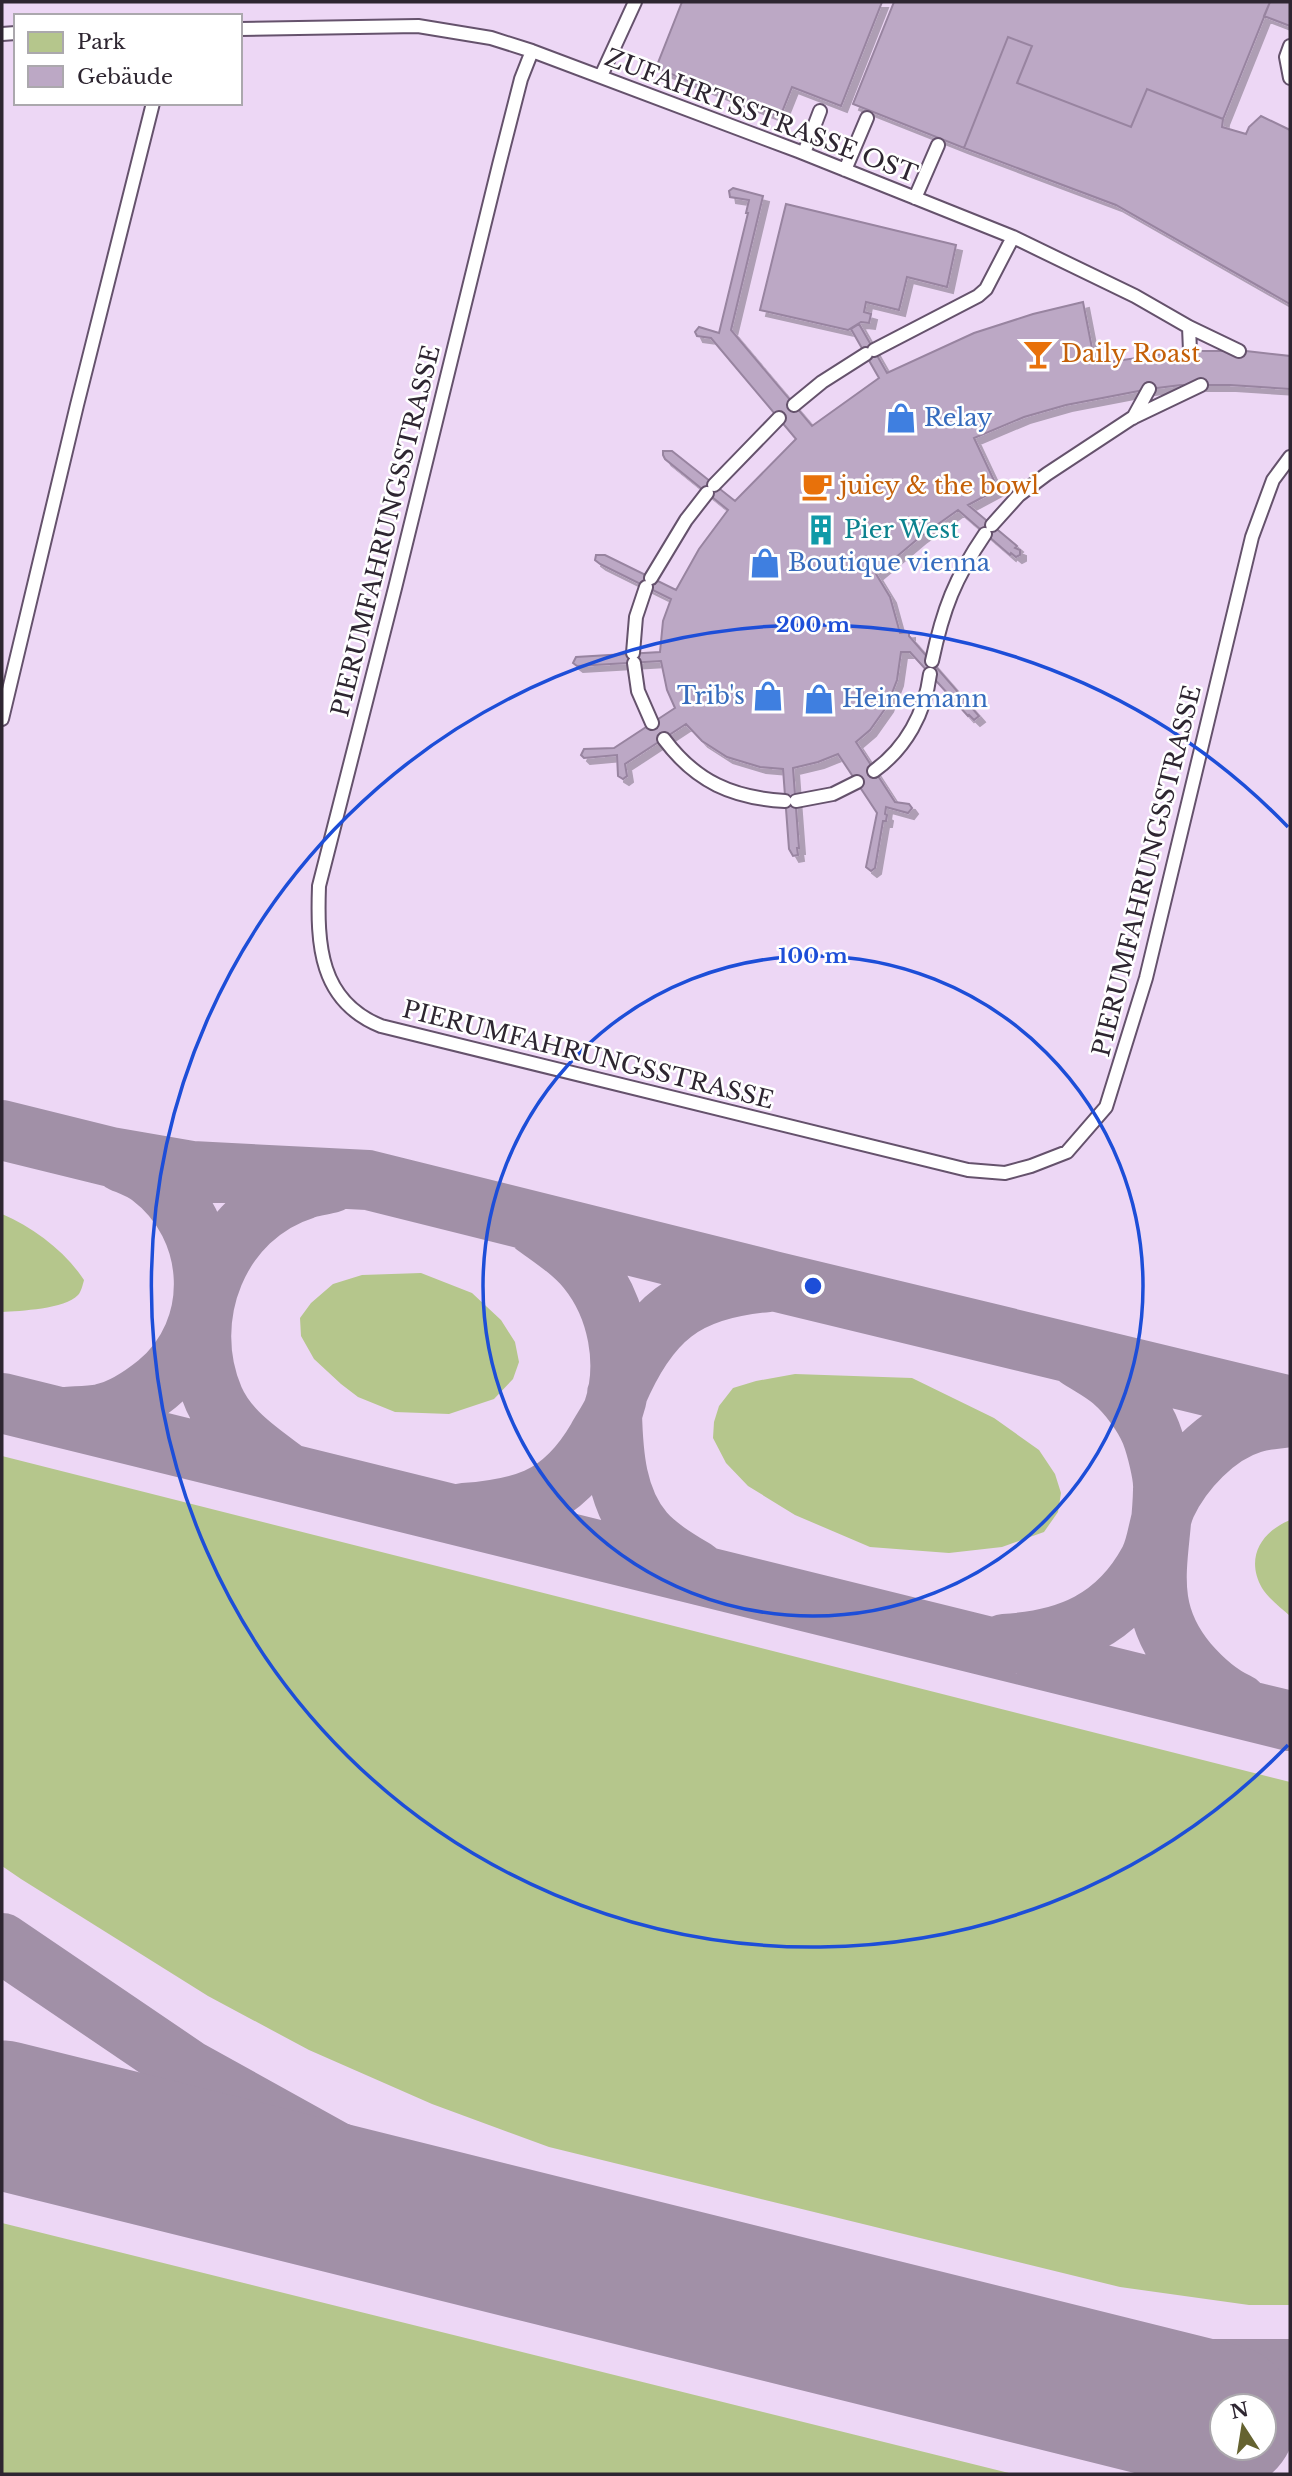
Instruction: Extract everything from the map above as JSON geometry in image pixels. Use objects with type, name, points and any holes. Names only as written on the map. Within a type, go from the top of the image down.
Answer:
[{"type":"lane","points":[[601,76],[635,2]]},
{"type":"lane","name":"ZUFAHRTSSTRASSE OST","points":[[242,29],[418,26],[469,34],[532,51],[804,153],[1013,237],[1135,296],[1189,327],[1239,351]]},
{"type":"lane","points":[[1290,46],[1286,57],[1290,78]]},
{"type":"lane","name":"PIERUMFAHRUNGSSTRASSE","points":[[532,51],[511,116],[319,886],[317,928],[321,955],[328,975],[341,997],[367,1020],[394,1029],[968,1170],[1004,1173],[1067,1152],[1106,1107],[1146,978],[1252,537],[1273,480],[1290,457]]},
{"type":"lane","points":[[2,719],[152,105]]},
{"type":"lane","points":[[804,153],[820,111]]},
{"type":"lane","points":[[845,170],[867,118]]},
{"type":"lane","points":[[915,198],[938,145]]},
{"type":"lane","points":[[794,405],[822,382],[870,352],[978,296],[986,289],[1013,237]]},
{"type":"lane","points":[[1189,327],[1190,351]]},
{"type":"lane","points":[[874,771],[898,750],[910,733],[921,709],[942,617],[952,588],[989,529],[1019,495],[1047,474],[1132,418],[1201,385]]},
{"type":"lane","points":[[1132,418],[1149,388]]},
{"type":"lane","points":[[652,723],[638,691],[634,658],[636,618],[649,582],[686,520],[751,445],[779,418]]},
{"type":"lane","points":[[664,739],[700,776],[730,792],[755,799],[791,801],[833,794],[857,782]]},
{"type":"green space","points":[[2,1214],[37,1233],[68,1259],[84,1280],[78,1295],[72,1300],[53,1306],[2,1312]]},
{"type":"green space","points":[[421,1273],[472,1293],[501,1320],[515,1342],[519,1362],[513,1379],[494,1399],[449,1414],[395,1412],[358,1397],[314,1359],[301,1336],[300,1318],[311,1303],[333,1284],[362,1275]]},
{"type":"green space","points":[[795,1374],[912,1378],[994,1418],[1039,1450],[1055,1474],[1061,1493],[1058,1512],[1044,1532],[1002,1547],[949,1553],[870,1547],[795,1515],[748,1486],[726,1463],[713,1438],[719,1406],[733,1388]]},
{"type":"green space","points":[[2,1456],[1290,1782],[1290,2305],[1249,2305],[1120,2287],[549,2147],[432,2104],[309,2050],[208,1996],[21,1879],[2,1866]]},
{"type":"green space","points":[[1290,1520],[1290,1616],[1262,1588],[1255,1566],[1259,1547],[1264,1539],[1271,1531]]},
{"type":"green space","points":[[2,2223],[1013,2474],[2,2474]]},
{"type":"building","points":[[682,2],[882,2],[841,106],[792,87],[780,117],[656,68]]},
{"type":"building","points":[[894,2],[1270,2],[1223,119],[1147,89],[1131,127],[1017,83],[1032,46],[1008,37],[964,148],[853,104]]},
{"type":"building","points":[[1270,2],[1290,2],[1290,26],[1264,16]]},
{"type":"building","points":[[1008,37],[1032,46],[1017,83],[1131,127],[1147,89],[1223,119],[1222,127],[1246,134],[1249,127],[1261,116],[1290,130],[1290,304],[1116,205],[964,148]]},
{"type":"building","name":"Pier West","points":[[733,188],[763,196],[731,330],[812,426],[879,378],[851,329],[859,324],[887,373],[974,333],[1033,314],[1083,302],[1095,364],[1186,351],[1246,351],[1290,356],[1290,389],[1181,385],[1149,389],[1066,405],[1024,417],[974,438],[998,489],[968,505],[1017,546],[1015,548],[1020,550],[1020,555],[1010,555],[958,510],[876,574],[890,597],[900,633],[909,632],[909,636],[979,716],[974,720],[968,716],[910,652],[901,652],[897,680],[887,706],[870,730],[856,742],[895,802],[909,804],[912,808],[908,813],[886,807],[886,821],[883,821],[875,868],[871,871],[866,867],[877,813],[838,754],[793,768],[799,848],[798,855],[793,856],[789,849],[783,769],[760,767],[727,757],[702,741],[686,724],[625,764],[627,776],[623,779],[618,776],[617,755],[584,758],[581,755],[584,749],[614,748],[675,708],[667,690],[661,661],[577,666],[573,663],[576,657],[660,652],[663,621],[671,599],[600,564],[595,560],[596,555],[605,555],[676,590],[699,549],[728,510],[665,459],[663,451],[672,451],[735,501],[796,439],[711,338],[697,336],[695,332],[699,327],[719,333],[748,213],[749,200],[730,197],[729,191]]},
{"type":"building","points":[[786,204],[956,245],[947,287],[907,277],[899,310],[866,302],[864,312],[871,314],[869,323],[861,322],[848,330],[760,310]]},
{"type":"taxiway","points":[[2,1130],[111,1157],[192,1171],[368,1180],[1290,1406]]},
{"type":"taxiway","points":[[64,1417],[109,1412],[131,1402],[157,1384],[178,1362],[193,1336],[202,1308],[204,1279],[200,1250],[189,1222],[173,1197],[150,1176],[122,1162]]},
{"type":"taxiway","points":[[285,1471],[235,1431],[214,1399],[204,1368],[201,1336],[204,1304],[214,1274],[229,1246],[249,1222],[275,1202],[305,1189],[331,1183]]},
{"type":"taxiway","points":[[464,1513],[520,1504],[555,1487],[572,1473],[591,1448],[613,1411],[618,1393],[618,1337],[598,1284],[581,1263],[534,1225]]},
{"type":"taxiway","points":[[617,1394],[642,1346],[673,1312],[714,1292],[768,1282]]},
{"type":"taxiway","points":[[1077,1357],[1118,1386],[1135,1405],[1148,1426],[1163,1484],[1157,1580],[1163,1621],[1173,1642],[1193,1669],[1217,1691],[1238,1703]]},
{"type":"taxiway","points":[[2,1403],[1290,1721]]},
{"type":"taxiway","points":[[612,1413],[618,1476],[627,1505],[644,1532],[697,1571]]},
{"type":"taxiway","points":[[1004,1644],[1027,1642],[1070,1632],[1106,1612],[1122,1598],[1149,1561],[1166,1505],[1181,1479],[1202,1455],[1239,1428],[1290,1417]]},
{"type":"taxiway","points":[[2,1943],[189,2070],[335,2151],[490,2220],[654,2277]]},
{"type":"taxiway","points":[[860,2328],[1181,2369],[1290,2369]]},
{"type":"runway","points":[[2,2115],[1208,2415]]},
{"type":"place","name":"Daily Roast","points":[[1038,354]]},
{"type":"place","name":"Relay","points":[[901,418]]},
{"type":"place","name":"juicy & the bowl","points":[[817,486]]},
{"type":"place","name":"Pier West","points":[[821,530]]},
{"type":"place","name":"Boutique vienna","points":[[765,563]]},
{"type":"place","name":"Trib's","points":[[768,696]]},
{"type":"place","name":"Heinemann","points":[[819,699]]}]
